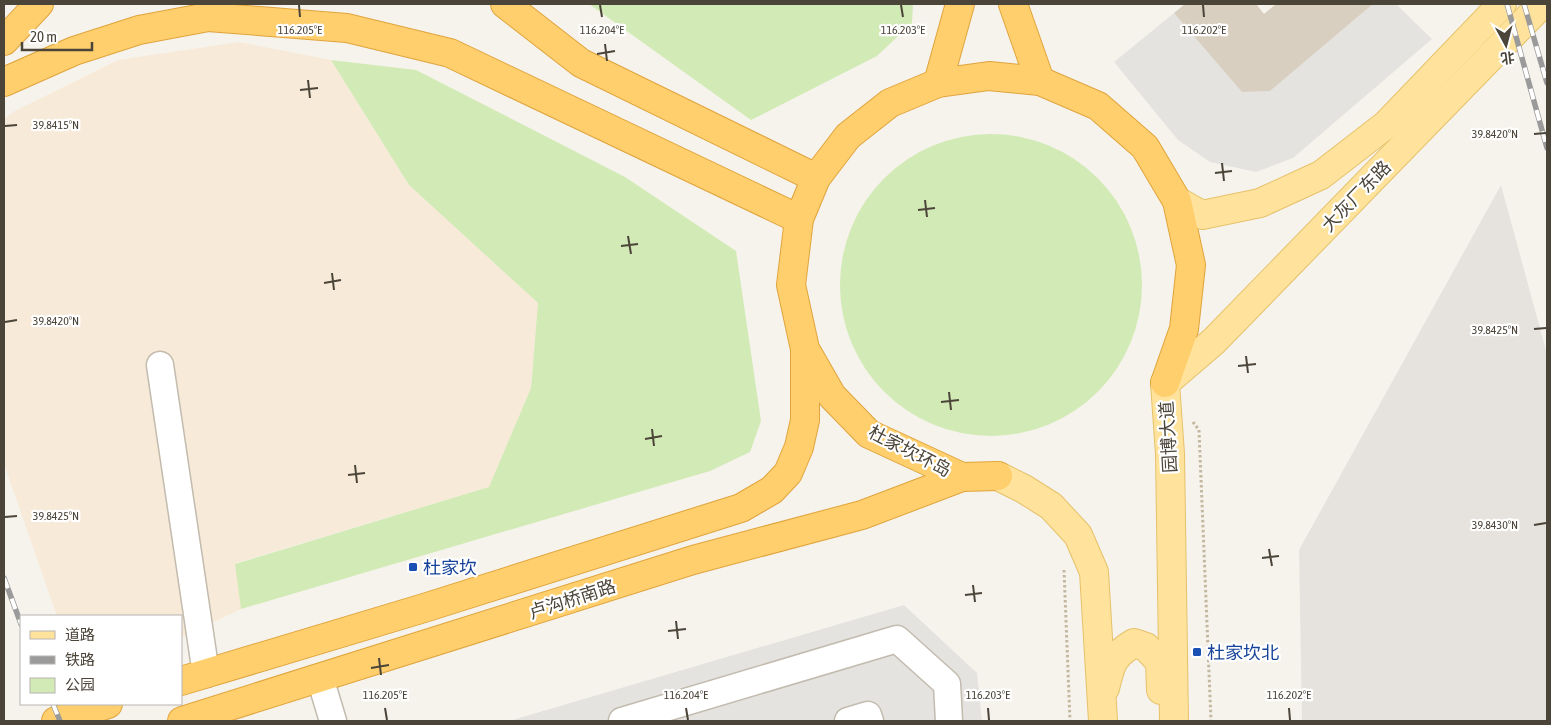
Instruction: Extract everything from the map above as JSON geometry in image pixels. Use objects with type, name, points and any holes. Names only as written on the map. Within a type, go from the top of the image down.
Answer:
[{"type":"highway","points":[[4,41],[39,4]]},
{"type":"highway","points":[[505,4],[581,63],[816,178]]},
{"type":"highway","points":[[938,83],[960,4]]},
{"type":"highway","points":[[1013,4],[1040,81]]},
{"type":"highway","points":[[4,82],[74,51],[139,30],[208,17],[347,28],[450,53],[799,219]]},
{"type":"highway","name":"杜家坎环岛","points":[[998,476],[962,477],[869,434],[832,396],[805,349],[791,285],[799,219],[816,178],[848,136],[890,103],[938,83],[989,76],[1040,81],[1098,106],[1145,147],[1177,201],[1192,265],[1184,329],[1165,382]]},
{"type":"highway","name":"卢沟桥南路","points":[[194,678],[741,508],[772,490],[788,473],[799,448],[805,420],[805,349]]},
{"type":"highway","name":"卢沟桥南路","points":[[182,721],[693,560],[862,516],[962,477]]},
{"type":"highway","points":[[56,721],[105,705]]},
{"type":"main road","name":"大灰厂东路","points":[[1177,201],[1202,215],[1260,203],[1321,175],[1387,124],[1502,4]]},
{"type":"main road","name":"大灰厂东路","points":[[1165,382],[1214,341],[1542,4]]},
{"type":"main road","name":"园博大道","points":[[1165,382],[1170,454],[1174,721]]},
{"type":"main road","points":[[998,476],[1024,488],[1051,506],[1078,535],[1094,572],[1102,710]]},
{"type":"main road","points":[[1102,710],[1110,667],[1119,652],[1134,643],[1146,647],[1160,662],[1165,721]]},
{"type":"lane","points":[[160,365],[194,678]]},
{"type":"lane","points":[[622,721],[897,639],[948,684],[949,721]]},
{"type":"lane","points":[[320,678],[333,721]]},
{"type":"lane","points":[[848,721],[868,715],[870,721]]},
{"type":"path","name":"园博大道","points":[[1188,414],[1199,430],[1211,721]]},
{"type":"path","points":[[1064,569],[1070,721]]},
{"type":"shaded area","points":[[1373,4],[1396,4],[1432,39],[1293,158],[1256,172],[1210,162],[1178,140],[1114,62],[1174,13],[1271,90]]},
{"type":"shaded area","points":[[239,42],[331,60],[409,185],[538,303],[531,388],[489,487],[236,563],[241,609],[182,638],[182,615],[57,615],[4,464],[4,119],[15,111],[118,60]]},
{"type":"shaded area","points":[[1501,185],[1547,354],[1547,721],[1302,721],[1299,550]]},
{"type":"shaded area","points":[[904,605],[977,673],[982,721],[509,721]]},
{"type":"green space","points":[[589,4],[913,4],[912,23],[877,56],[751,120]]},
{"type":"green space","points":[[331,60],[416,70],[625,177],[736,251],[761,421],[750,452],[710,471],[241,609],[235,564],[489,487],[531,388],[538,303],[409,185]]},
{"type":"green space","points":[[976,134],[1006,134],[1049,145],[1075,159],[1108,189],[1131,227],[1136,241],[1142,270],[1142,300],[1131,343],[1117,369],[1098,392],[1075,411],[1049,425],[1006,436],[976,436],[933,425],[907,411],[874,381],[851,343],[846,329],[840,300],[840,270],[851,227],[865,201],[895,168],[933,145],[947,140]]},
{"type":"building","points":[[1185,4],[1256,4],[1264,14],[1276,4],[1373,4],[1270,91],[1242,92],[1174,13]]},
{"type":"railway","points":[[1507,4],[1547,148]]},
{"type":"railway","points":[[1524,4],[1547,83]]},
{"type":"railway","points":[[4,578],[20,621]]},
{"type":"railway","points":[[53,705],[60,721]]},
{"type":"place","name":"杜家坎","points":[[413,567]]},
{"type":"place","name":"杜家坎北","points":[[1197,652]]}]
